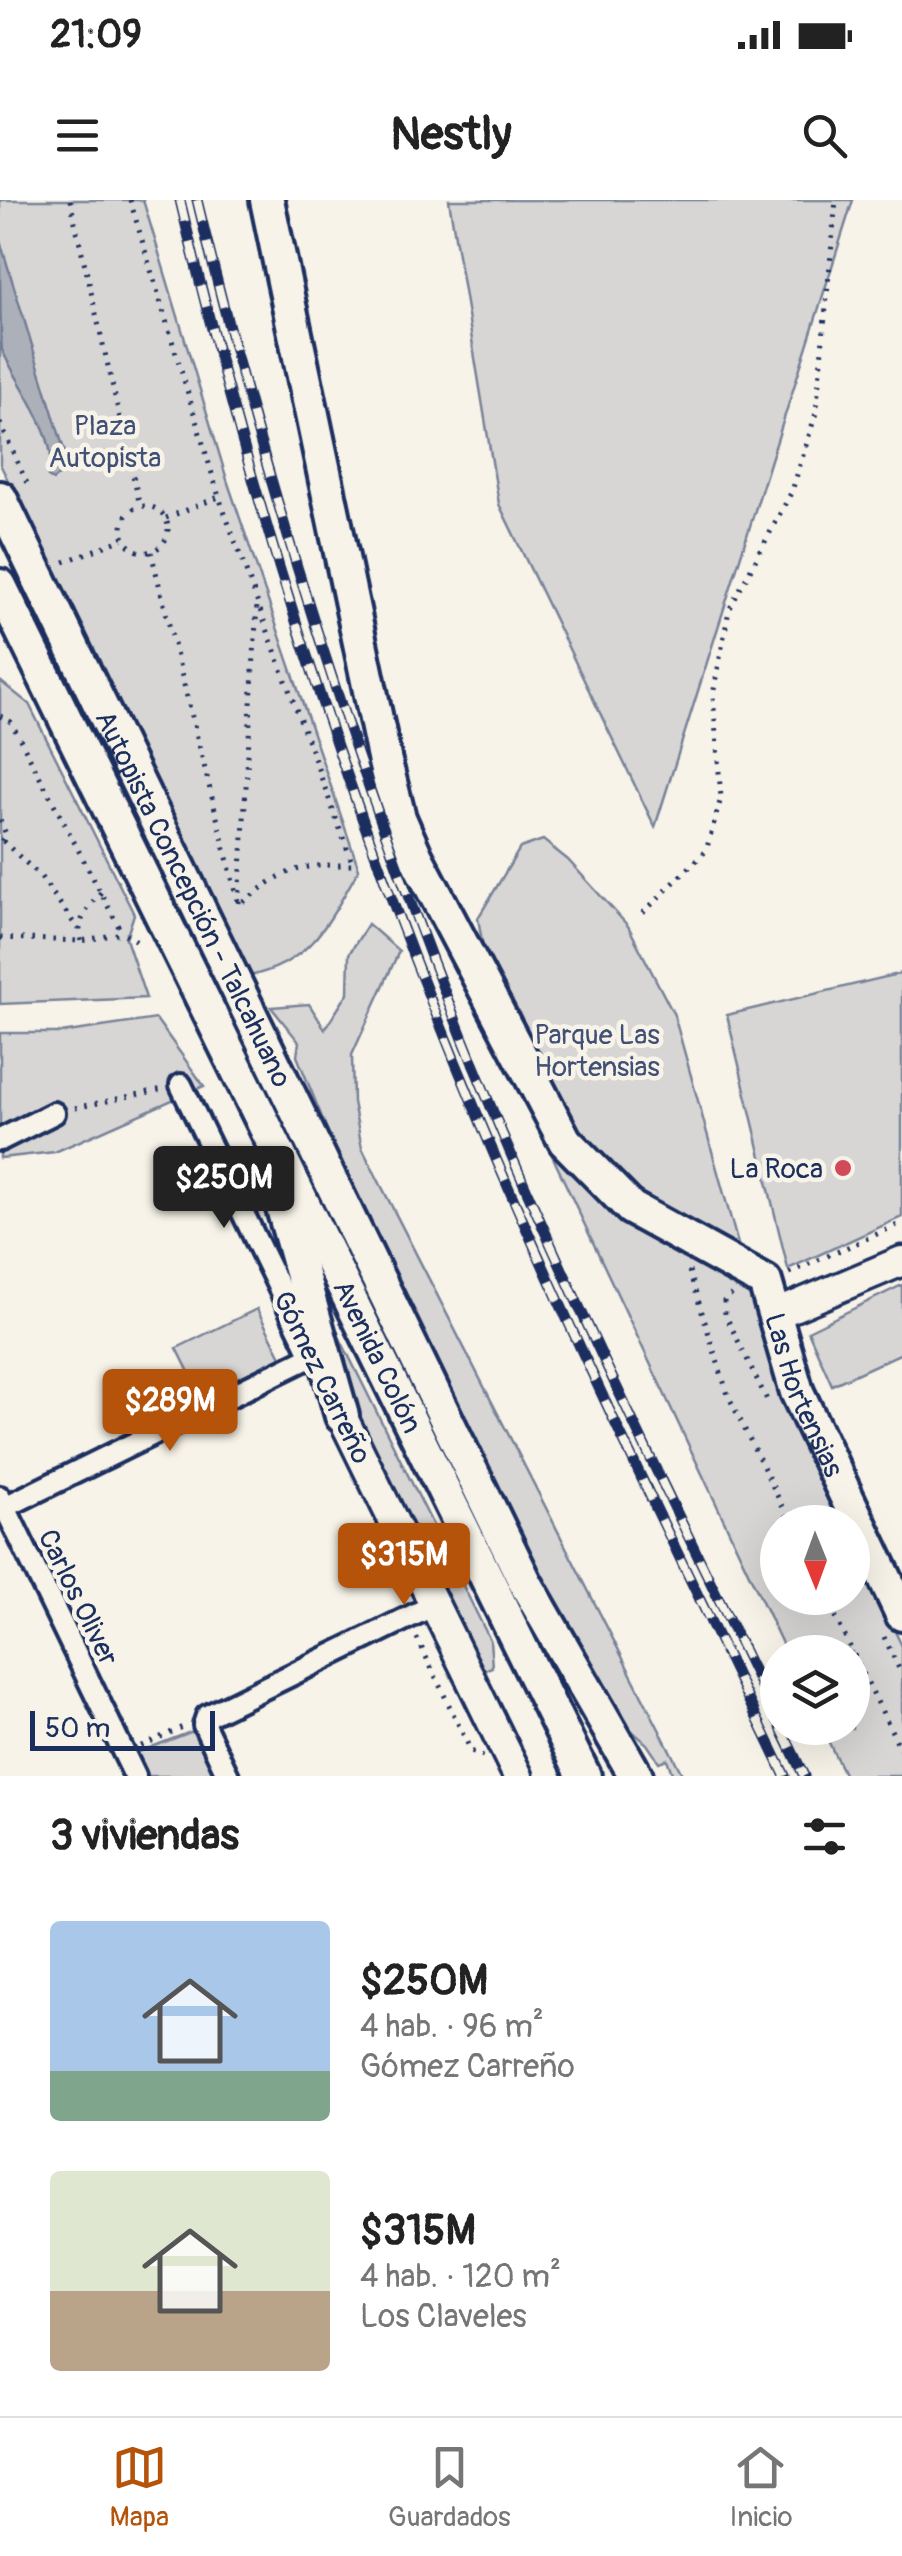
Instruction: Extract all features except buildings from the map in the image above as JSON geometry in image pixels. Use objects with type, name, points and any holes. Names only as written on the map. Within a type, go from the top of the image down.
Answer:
[{"type":"main road","points":[[267,200],[399,818],[565,1141],[630,1208],[765,1282]]},
{"type":"main road","name":"Autopista Concepción - Talcahuano","points":[[0,498],[526,1584],[636,1776]]},
{"type":"main road","name":"Autopista Concepción - Talcahuano","points":[[0,586],[68,718]]},
{"type":"main road","name":"Avenida Colón","points":[[68,718],[466,1542],[584,1776]]},
{"type":"main road","points":[[247,1082],[342,1416]]},
{"type":"main road","name":"Las Hortensias","points":[[765,1282],[798,1392],[902,1614]]},
{"type":"street","name":"Gómez Carreño","points":[[180,1085],[518,1776]]},
{"type":"street","points":[[0,1140],[54,1114]]},
{"type":"street","points":[[774,1315],[902,1261]]},
{"type":"street","points":[[3,1502],[312,1356]]},
{"type":"street","name":"Carlos Oliver","points":[[3,1502],[136,1776]]},
{"type":"street","points":[[228,1776],[204,1720],[210,1713],[434,1604]]},
{"type":"path","points":[[62,200],[70,202],[140,506]]},
{"type":"path","points":[[130,200],[220,497],[353,864],[310,864],[286,871],[239,906]]},
{"type":"path","points":[[643,912],[706,851],[721,798],[713,695],[716,678],[730,610],[792,491],[816,413],[836,200]]},
{"type":"path","points":[[166,518],[220,497]]},
{"type":"path","points":[[140,506],[158,509],[166,518],[168,535],[151,552],[135,550],[124,539],[124,518],[140,506]]},
{"type":"path","points":[[64,562],[124,539]]},
{"type":"path","points":[[151,552],[239,906]]},
{"type":"path","points":[[239,906],[257,600]]},
{"type":"path","points":[[0,716],[11,722],[122,933],[81,941],[0,938]]},
{"type":"path","points":[[0,820],[6,834],[1,842],[40,876],[78,929],[81,941]]},
{"type":"path","points":[[78,929],[83,914],[101,892]]},
{"type":"path","points":[[54,1114],[180,1085]]},
{"type":"path","points":[[765,1282],[902,1223]]},
{"type":"path","points":[[691,1243],[689,1268],[728,1395],[782,1505]]},
{"type":"path","points":[[834,1615],[902,1752]]},
{"type":"path","points":[[125,1754],[204,1720]]},
{"type":"green space","name":"Plaza Autopista","points":[[0,200],[143,200],[228,483],[359,869],[316,937],[289,961],[271,970],[249,976],[0,464]]},
{"type":"green space","points":[[449,200],[853,200],[655,827],[499,504]]},
{"type":"green space","points":[[0,681],[29,704],[134,914],[126,939],[146,998],[0,1004]]},
{"type":"green space","name":"Parque Las Hortensias","points":[[543,840],[568,860],[628,926],[674,1015],[777,1384],[833,1505],[760,1505],[760,1597],[525,1098],[493,1006],[478,918],[520,848]]},
{"type":"green space","points":[[368,924],[399,951],[352,1055],[353,1102],[362,1148],[683,1776],[673,1776],[667,1759],[659,1762],[647,1744],[615,1716],[524,1547],[341,1164],[297,1056],[299,1042],[271,1007],[309,1004],[325,1029],[348,993],[349,954]]},
{"type":"green space","points":[[902,973],[902,1217],[788,1269],[727,1015]]},
{"type":"green space","points":[[156,1019],[204,1086],[55,1152],[0,1158],[0,1033],[61,1033]]},
{"type":"green space","points":[[310,1278],[490,1640],[492,1667],[479,1672],[366,1444]]},
{"type":"green space","points":[[902,1285],[902,1353],[832,1385],[808,1331]]},
{"type":"green space","points":[[257,1309],[281,1357],[201,1396],[177,1348]]},
{"type":"green space","name":"Parque Las Hortensias","points":[[870,1580],[902,1646],[902,1776],[845,1776],[830,1745],[870,1745],[870,1635],[778,1635],[769,1615],[870,1615]]},
{"type":"green space","points":[[198,1729],[222,1776],[141,1776],[131,1755]]},
{"type":"shaded area","points":[[0,241],[69,466],[53,480],[48,477],[50,447],[44,430],[2,350]]},
{"type":"railway","points":[[180,200],[274,551],[390,896],[480,1121],[552,1286],[785,1776]]},
{"type":"railway","points":[[197,200],[254,420],[319,638],[432,960],[545,1232],[760,1684]]},
{"type":"railway","points":[[789,1745],[804,1776]]},
{"type":"place","name":"La Roca","points":[[843,1168]]}]
